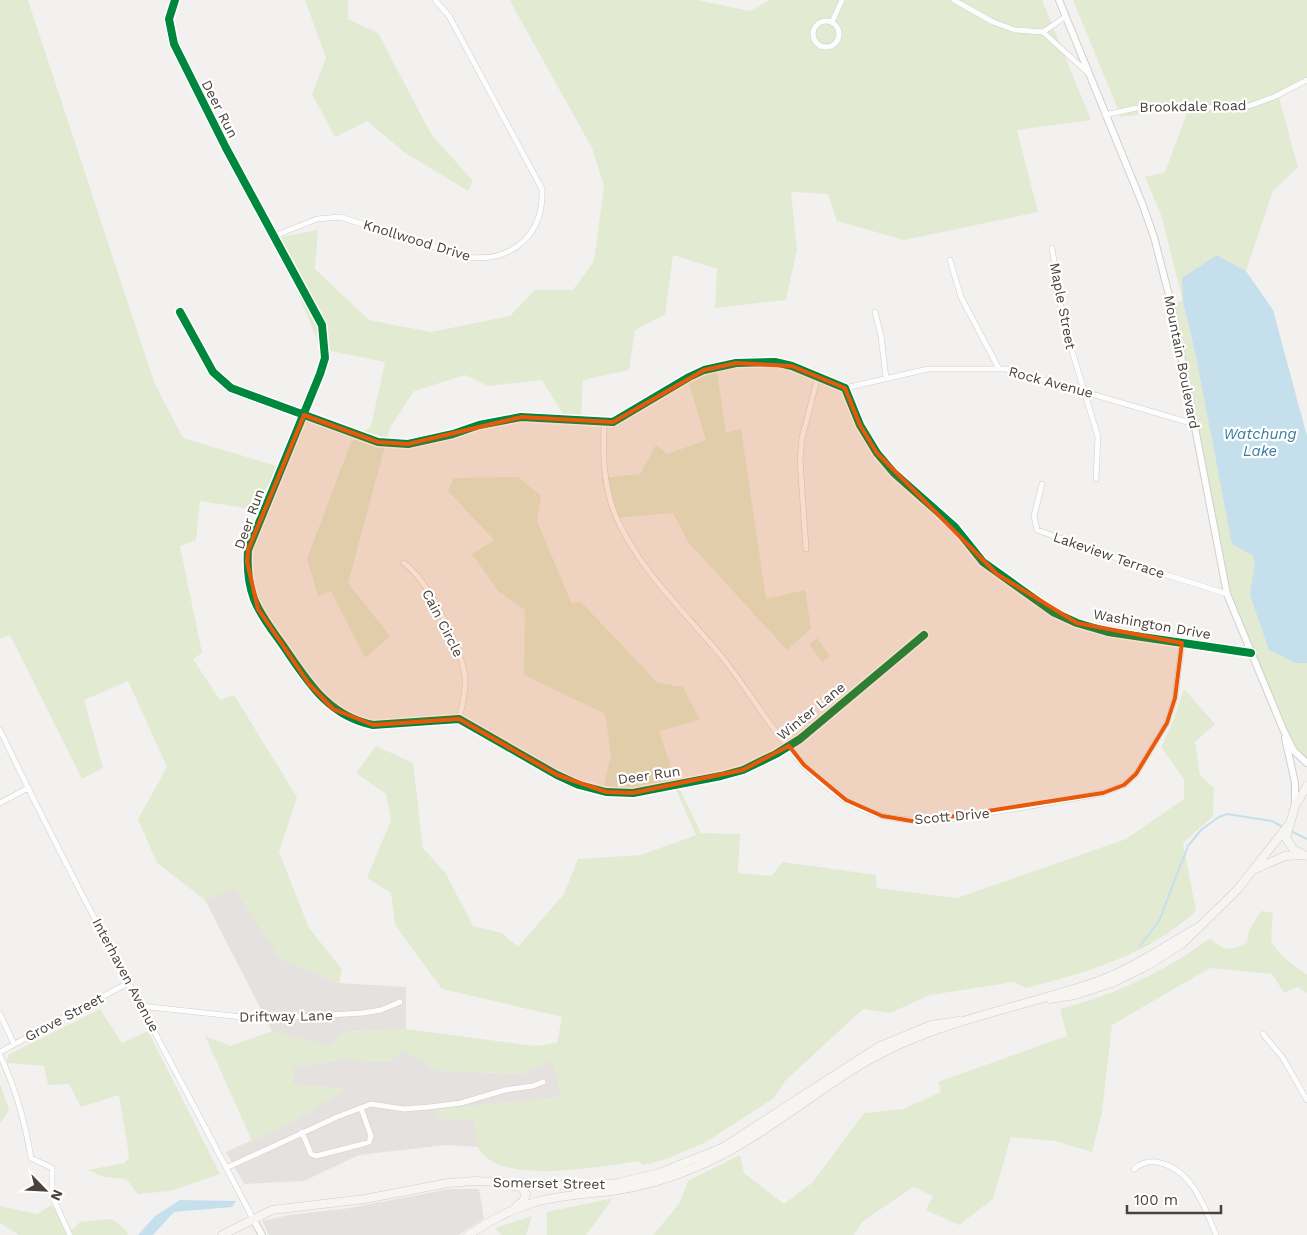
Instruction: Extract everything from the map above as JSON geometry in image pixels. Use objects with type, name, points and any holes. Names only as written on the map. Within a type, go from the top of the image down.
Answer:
[{"type":"main road","name":"Somerset Street","points":[[488,1222],[528,1204],[559,1197],[646,1184],[702,1165],[754,1137],[867,1061],[909,1041],[962,1021],[1041,1000],[1129,968],[1197,928],[1214,913],[1255,870],[1262,857],[1283,834],[1291,820],[1295,806],[1307,786]]},
{"type":"main road","points":[[1283,834],[1290,847],[1306,856]]},
{"type":"main road","name":"Somerset Street","points":[[1255,870],[1285,856],[1306,856]]},
{"type":"main road","name":"Somerset Street","points":[[222,1235],[278,1209],[348,1202],[448,1183],[591,1186],[631,1180],[674,1169],[728,1144],[878,1047],[931,1025],[945,1021],[962,1021]]},
{"type":"main road","points":[[468,1235],[523,1202],[526,1196],[525,1190],[521,1187],[495,1183]]},
{"type":"street","name":"Deer Run","points":[[176,0],[169,19],[174,44],[226,148],[322,325],[325,358],[304,415],[248,550],[250,586],[258,609],[318,695],[342,714],[363,723],[383,726],[459,720],[556,775],[592,789],[606,792],[633,793],[700,780]]},
{"type":"street","name":"Knollwood Drive","points":[[274,236],[317,218],[340,217],[466,257],[482,259],[498,257],[512,250],[524,242],[533,230],[543,202],[542,189],[448,16],[435,0]]},
{"type":"street","points":[[832,22],[842,0]]},
{"type":"street","points":[[954,0],[994,22],[1015,30],[1043,32],[1088,72]]},
{"type":"street","name":"Mountain Boulevard","points":[[1059,0],[1142,203],[1154,238],[1171,303],[1227,594],[1283,729],[1294,751],[1307,763]]},
{"type":"street","points":[[1043,32],[1065,17]]},
{"type":"street","points":[[832,22],[837,27],[838,40],[831,47],[821,47],[815,41],[813,31],[819,23],[832,22]]},
{"type":"street","name":"Brookdale Road","points":[[1105,115],[1136,108],[1246,107],[1274,97],[1307,80]]},
{"type":"street","name":"Maple Street","points":[[1052,248],[1063,321],[1082,390],[1098,437],[1096,479]]},
{"type":"street","points":[[950,260],[960,297],[999,369]]},
{"type":"street","points":[[180,312],[220,381],[239,392],[378,442],[398,444],[436,439],[479,425],[520,417],[604,423],[618,420],[689,377],[717,366],[775,362],[792,366],[845,388]]},
{"type":"street","points":[[875,312],[881,336],[886,378]]},
{"type":"street","name":"Rock Avenue","points":[[845,388],[928,368],[999,369],[1082,390],[1194,424]]},
{"type":"street","points":[[806,549],[800,459],[802,438],[818,376]]},
{"type":"street","name":"Washington Drive","points":[[845,388],[860,425],[877,453],[912,491],[955,527],[975,555],[997,574],[1053,612],[1077,624],[1108,632],[1251,653]]},
{"type":"street","name":"Scott Drive","points":[[604,423],[603,462],[606,486],[624,531],[650,572],[722,657],[804,765],[834,792],[862,808],[895,818],[918,822],[968,817],[1103,793],[1124,785],[1136,774],[1167,723],[1175,698],[1182,643]]},
{"type":"street","name":"Lakeview Terrace","points":[[1042,484],[1034,516],[1037,530],[1136,565],[1227,594]]},
{"type":"street","name":"Cain Circle","points":[[404,563],[417,574],[462,658],[464,690],[459,720]]},
{"type":"street","name":"Winter Lane","points":[[700,780],[743,770],[789,746],[924,635]]},
{"type":"street","name":"Mountain Boulevard","points":[[1283,729],[1295,783],[1295,806]]},
{"type":"street","name":"Interhaven Avenue","points":[[0,730],[128,983],[253,1219]]},
{"type":"street","points":[[0,803],[28,788]]},
{"type":"street","name":"Grove Street","points":[[0,1054],[14,1044],[128,983]]},
{"type":"street","name":"Driftway Lane","points":[[141,1006],[260,1019],[363,1013],[381,1010],[400,1002]]},
{"type":"street","points":[[0,1014],[14,1044]]},
{"type":"street","points":[[1263,1034],[1283,1058],[1307,1100]]},
{"type":"street","points":[[0,1054],[18,1097],[25,1121],[31,1158],[52,1168],[52,1196],[70,1235]]},
{"type":"street","points":[[226,1168],[302,1132],[361,1108],[378,1104],[404,1109],[461,1103],[505,1090],[533,1086],[543,1082]]},
{"type":"street","points":[[302,1132],[311,1154],[316,1156],[369,1142],[371,1136],[361,1108]]},
{"type":"street","points":[[1134,1169],[1151,1161],[1163,1163],[1179,1171],[1192,1184],[1216,1235]]},
{"type":"street","points":[[253,1219],[262,1235]]},
{"type":"highlighted area","points":[[736,363],[792,366],[845,388],[860,425],[877,453],[997,574],[1077,623],[1182,643],[1175,698],[1167,723],[1136,774],[1124,785],[1103,793],[918,822],[882,816],[846,800],[804,765],[789,746],[743,770],[633,793],[606,792],[557,775],[459,719],[373,725],[333,709],[309,684],[258,609],[247,562],[248,550],[304,415],[378,442],[408,444],[521,417],[613,422],[704,370]]},
{"type":"shaded area","points":[[234,888],[281,959],[339,983],[406,987],[406,1029],[344,1032],[330,1046],[272,1031],[205,900]]},
{"type":"shaded area","points":[[401,1051],[411,1054],[436,1070],[521,1074],[552,1060],[562,1097],[437,1110],[438,1118],[475,1120],[478,1147],[446,1145],[359,1155],[304,1181],[244,1184],[226,1152],[294,1121],[345,1089],[293,1085],[292,1067],[346,1059],[389,1062]]},
{"type":"shaded area","points":[[449,1189],[479,1189],[484,1219],[458,1235],[269,1235],[262,1221],[289,1215],[350,1208]]},
{"type":"green space","points":[[0,0],[28,0],[154,382],[183,438],[277,466],[257,510],[200,501],[196,540],[180,546],[202,653],[193,659],[220,700],[234,695],[297,797],[279,852],[309,928],[342,969],[339,983],[281,959],[234,888],[205,900],[157,863],[138,819],[167,767],[128,681],[84,700],[103,768],[82,779],[10,635],[0,639]]},
{"type":"green space","points":[[305,0],[348,0],[348,19],[378,33],[431,134],[473,181],[468,191],[404,152],[367,121],[335,137],[312,94],[326,58]]},
{"type":"green space","points":[[697,0],[750,11],[770,0],[1042,0],[1091,120],[1017,130],[1038,212],[904,240],[837,221],[828,194],[791,192],[797,249],[786,300],[715,308],[717,269],[673,255],[665,315],[635,330],[629,370],[583,380],[581,418],[564,416],[542,380],[488,386],[465,375],[414,391],[390,428],[348,583],[390,636],[365,658],[331,591],[318,596],[307,559],[351,442],[371,426],[385,362],[321,349],[275,238],[318,230],[315,269],[369,320],[431,332],[510,316],[535,290],[573,290],[594,261],[604,186],[592,148],[510,1]]},
{"type":"green space","points":[[1073,0],[1307,0],[1307,82],[1278,94],[1298,167],[1273,191],[1246,271],[1217,255],[1183,302],[1197,361],[1255,562],[1254,573],[1295,663],[1307,663],[1307,763],[1298,755],[1227,594],[1171,303],[1183,301],[1161,215],[1145,177],[1165,172],[1189,108],[1121,117]]},
{"type":"green space","points":[[716,365],[726,433],[741,428],[766,599],[805,590],[811,629],[787,650],[688,542],[673,513],[613,518],[601,478],[640,474],[656,445],[667,454],[706,440],[686,374]]},
{"type":"green space","points":[[518,477],[541,496],[537,521],[572,604],[580,601],[658,683],[683,687],[700,720],[659,731],[676,781],[701,833],[740,834],[738,873],[771,876],[783,862],[876,875],[877,888],[957,898],[1126,839],[1184,799],[1184,779],[1161,747],[1173,721],[1184,689],[1215,724],[1195,742],[1200,775],[1214,788],[1213,816],[1183,843],[1196,911],[1178,926],[1138,950],[1116,960],[1072,975],[1026,988],[1014,982],[930,995],[890,1013],[863,1009],[785,1081],[774,1098],[706,1142],[664,1160],[643,1165],[639,1161],[602,1167],[552,1171],[506,1167],[489,1159],[478,1147],[475,1120],[437,1118],[437,1110],[561,1097],[552,1060],[521,1074],[436,1070],[411,1054],[401,1051],[390,1062],[346,1059],[293,1067],[293,1085],[346,1089],[294,1121],[252,1141],[205,1036],[231,1046],[272,1031],[330,1046],[344,1032],[406,1029],[535,1046],[557,1043],[562,1017],[442,989],[395,925],[391,893],[367,878],[391,820],[386,794],[356,773],[376,746],[413,763],[423,848],[446,874],[473,926],[502,933],[518,947],[564,894],[578,859],[641,855],[696,835],[672,781],[629,789],[604,786],[611,754],[605,714],[524,675],[525,610],[498,591],[472,554],[494,540],[448,491],[453,478]]},
{"type":"green space","points":[[817,638],[830,656],[822,662],[809,644]]},
{"type":"green space","points":[[1261,911],[1273,913],[1271,942],[1282,956],[1307,975],[1307,993],[1298,987],[1284,993],[1272,974],[1210,968],[1112,1025],[1102,1112],[1092,1152],[1055,1141],[1011,1137],[993,1199],[959,1225],[926,1210],[933,1196],[913,1187],[862,1222],[854,1235],[653,1235],[679,1204],[688,1181],[740,1155],[744,1173],[784,1204],[813,1182],[864,1113],[903,1109],[941,1092],[938,1082],[1067,1036],[1060,1009],[1100,997],[1138,981],[1157,972],[1210,938],[1219,946],[1227,949],[1241,945],[1247,942],[1249,930]]},
{"type":"green space","points":[[100,1009],[122,1043],[148,1031],[220,1174],[170,1191],[138,1194],[126,1179],[104,1177],[88,1170],[125,1163],[129,1156],[119,1095],[81,1107],[69,1084],[48,1085],[44,1066],[7,1063],[8,1055]]},
{"type":"green space","points":[[0,1083],[9,1110],[0,1124]]},
{"type":"green space","points":[[613,1198],[586,1235],[547,1235],[547,1212]]},
{"type":"green space","points":[[51,1205],[72,1230],[80,1222],[112,1219],[128,1232],[127,1235],[19,1235],[0,1223],[0,1206],[37,1214]]},
{"type":"green space","points":[[532,1216],[526,1235],[502,1235],[495,1228]]},
{"type":"water","name":"Watchung Lake","points":[[1217,255],[1246,271],[1273,310],[1307,436],[1307,663],[1295,663],[1269,650],[1250,595],[1255,562],[1252,555],[1232,544],[1197,361],[1183,302],[1182,278]]},
{"type":"water","points":[[180,1200],[236,1201],[232,1207],[174,1212],[153,1235],[138,1235],[155,1216]]},
{"type":"waterway","points":[[1140,946],[1159,921],[1188,846],[1201,830],[1219,817],[1227,814],[1272,821],[1283,827]]},
{"type":"waterway","points":[[1291,831],[1307,839]]},
{"type":"cycle path","points":[[175,0],[169,19],[174,44],[226,148],[322,325],[325,358],[248,550],[248,574],[254,599],[270,628],[310,683],[331,705],[343,714],[373,725],[459,719],[557,775],[579,785],[606,792],[633,793],[721,776],[743,770],[776,754],[800,739],[924,635]]},
{"type":"cycle path","points":[[180,312],[213,372],[231,388],[378,442],[408,444],[453,434],[479,425],[521,417],[613,422],[704,370],[736,363],[775,362],[792,366],[845,388],[860,425],[877,453],[894,473],[955,527],[983,562],[1053,612],[1077,623],[1108,632],[1251,653]]}]
